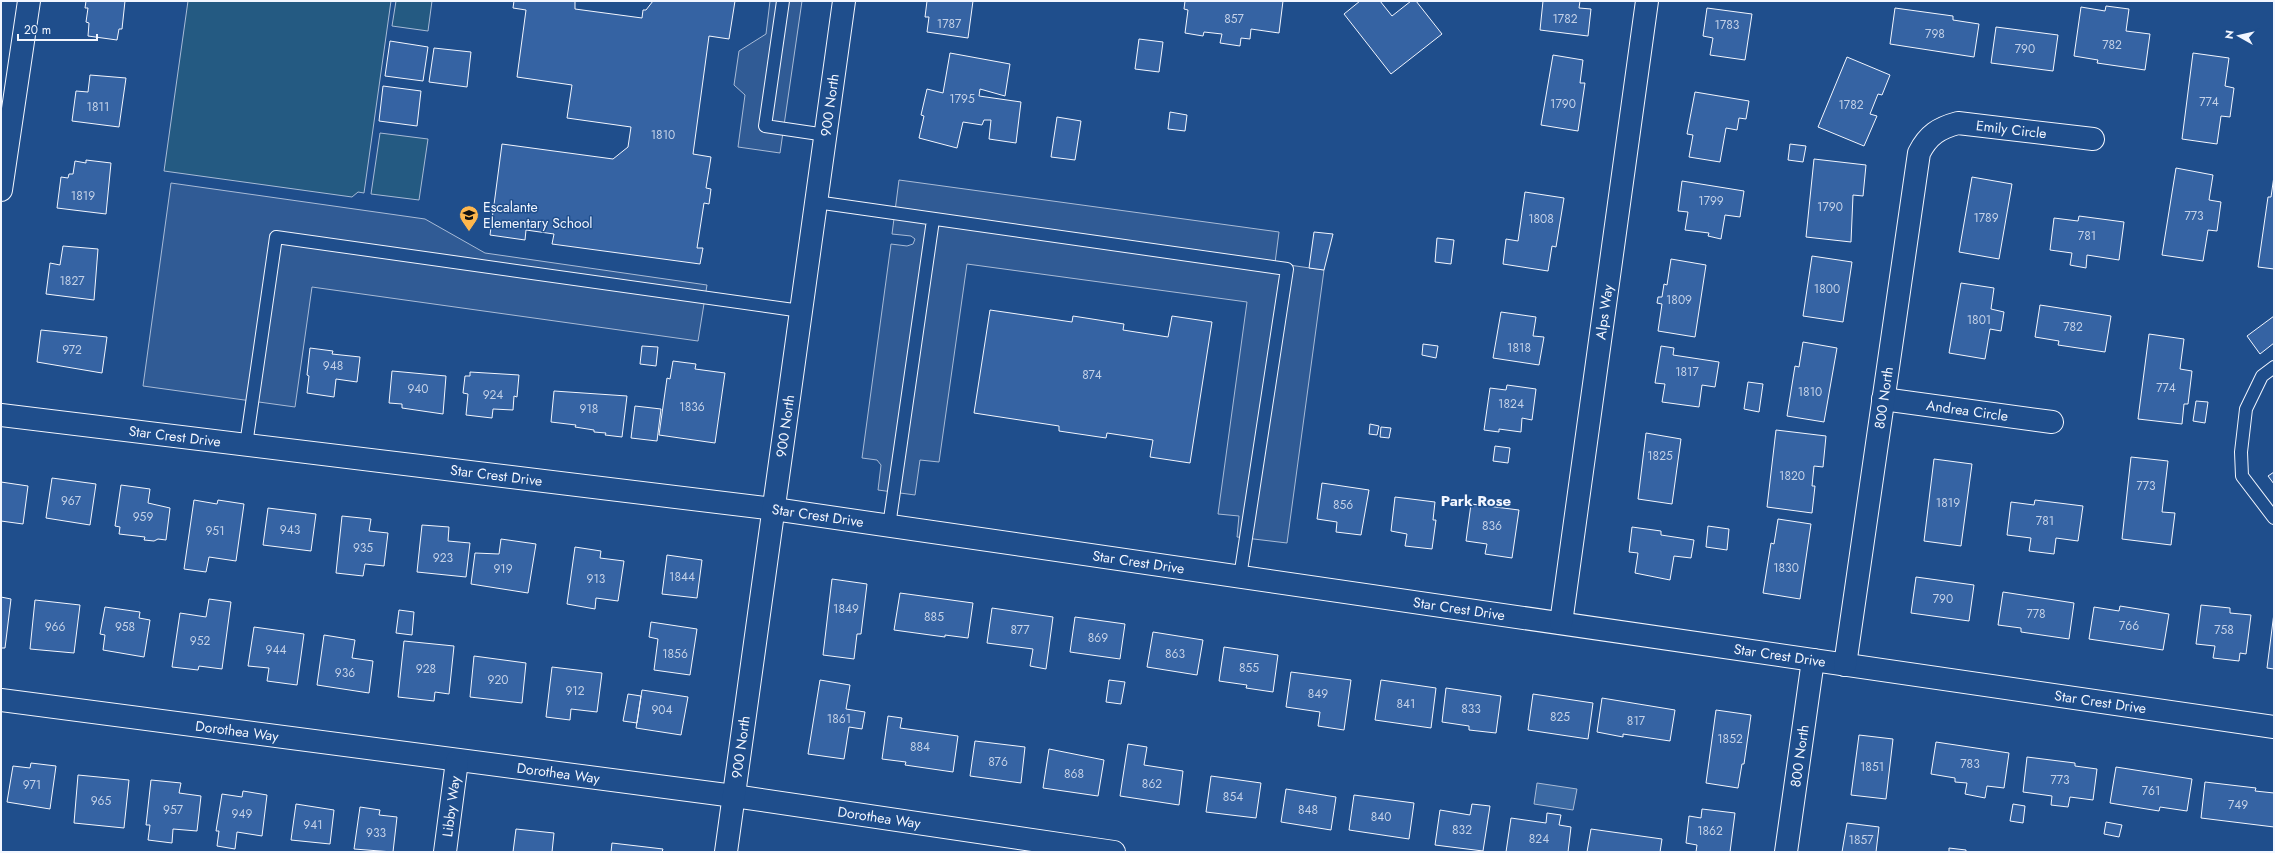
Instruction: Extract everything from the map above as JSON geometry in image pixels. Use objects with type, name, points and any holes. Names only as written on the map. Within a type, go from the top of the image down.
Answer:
[{"type":"street","points":[[1,190],[29,1]]},
{"type":"street","name":"900 North","points":[[726,852],[844,1]]},
{"type":"street","name":"Alps Way","points":[[1561,623],[1647,1]]},
{"type":"street","name":"Emily Circle","points":[[1931,135],[1943,127],[1965,123],[2093,139]]},
{"type":"street","name":"800 North","points":[[1845,665],[1916,164],[1924,143],[1931,135]]},
{"type":"street","name":"Andrea Circle","points":[[1883,398],[2052,422]]},
{"type":"street","name":"Star Crest Drive","points":[[1,415],[774,509],[2274,727]]},
{"type":"street","name":"800 North","points":[[1786,852],[1813,660]]},
{"type":"street","name":"Dorothea Way","points":[[1,700],[457,761],[734,796],[1114,852]]},
{"type":"street","name":"Libby Way","points":[[445,852],[457,761]]},
{"type":"lane","points":[[783,1],[765,126],[826,135]]},
{"type":"lane","points":[[816,202],[933,220],[1287,269],[1240,577]]},
{"type":"lane","points":[[889,526],[933,220]]},
{"type":"lane","points":[[246,445],[276,237],[801,311]]},
{"type":"lane","points":[[2274,367],[2262,376],[2246,409],[2241,452],[2242,476],[2274,518]]},
{"type":"shaded area","points":[[188,1],[391,1],[364,193],[358,192],[352,197],[164,171]]},
{"type":"shaded area","points":[[396,1],[432,1],[428,31],[392,26]]},
{"type":"shaded area","points":[[770,1],[802,1],[780,153],[738,147],[745,95],[734,85],[739,51],[766,34]]},
{"type":"shaded area","points":[[380,133],[428,139],[419,200],[371,194]]},
{"type":"shaded area","points":[[899,180],[1279,232],[1275,263],[1324,270],[1287,543],[1237,537],[1239,516],[1218,514],[1247,302],[967,264],[939,462],[920,460],[915,495],[878,490],[881,465],[877,460],[862,458],[891,244],[907,246],[913,244],[915,239],[911,236],[892,234]]},
{"type":"shaded area","points":[[171,183],[425,219],[485,253],[707,285],[698,341],[312,287],[295,407],[143,386]]},
{"type":"shaded area","points":[[1537,783],[1577,789],[1573,810],[1534,804]]},
{"type":"building","points":[[86,1],[125,1],[122,29],[119,29],[117,40],[88,36],[89,23],[86,22],[88,8],[85,8]]},
{"type":"building","points":[[514,1],[575,1],[575,9],[642,18],[643,10],[646,10],[653,1],[735,1],[729,39],[709,36],[693,154],[711,157],[706,188],[711,189],[709,204],[704,203],[697,248],[703,248],[700,264],[552,244],[554,234],[526,230],[525,240],[490,235],[502,144],[613,159],[628,147],[631,127],[567,118],[572,85],[517,77],[526,10],[513,8]]},
{"type":"building","points":[[927,1],[973,1],[968,38],[927,32],[929,17],[925,17]]},
{"type":"building","points":[[1185,1],[1283,1],[1279,33],[1251,29],[1250,39],[1241,38],[1240,46],[1220,43],[1222,34],[1204,32],[1203,36],[1185,33],[1188,10],[1184,9]]},
{"type":"building","points":[[1360,1],[1380,1],[1392,16],[1411,1],[1416,1],[1442,34],[1391,74],[1344,14]]},
{"type":"building","points":[[1543,1],[1580,1],[1579,8],[1591,9],[1588,36],[1540,30]]},
{"type":"building","points":[[2106,6],[2129,9],[2126,31],[2150,34],[2145,70],[2097,63],[2098,60],[2074,56],[2081,7],[2105,11]]},
{"type":"building","points":[[1707,8],[1752,14],[1745,60],[1710,55],[1713,38],[1703,36]]},
{"type":"building","points":[[1895,8],[1953,16],[1953,20],[1979,24],[1974,57],[1890,44]]},
{"type":"building","points":[[1996,27],[2058,35],[2053,71],[1991,63]]},
{"type":"building","points":[[1139,39],[1163,42],[1159,72],[1135,69]]},
{"type":"building","points":[[390,41],[428,47],[423,81],[385,76]]},
{"type":"building","points":[[434,48],[471,52],[467,87],[429,82]]},
{"type":"building","points":[[950,53],[1010,64],[1005,96],[980,89],[979,96],[1021,102],[1016,143],[989,139],[991,120],[984,120],[982,125],[963,122],[957,148],[919,138],[924,116],[921,115],[927,89],[943,93]]},
{"type":"building","points":[[2193,53],[2229,58],[2225,86],[2234,88],[2230,117],[2221,116],[2217,144],[2182,139]]},
{"type":"building","points":[[1553,55],[1583,60],[1580,83],[1585,83],[1578,131],[1541,125]]},
{"type":"building","points":[[1847,57],[1890,75],[1882,95],[1878,94],[1870,114],[1877,116],[1864,146],[1818,127]]},
{"type":"building","points":[[90,75],[126,78],[119,127],[72,121],[76,91],[88,92]]},
{"type":"building","points":[[383,86],[421,91],[417,126],[379,121]]},
{"type":"building","points":[[1695,92],[1749,101],[1746,119],[1739,118],[1737,130],[1726,128],[1720,162],[1689,157],[1693,135],[1687,134]]},
{"type":"building","points":[[1170,112],[1187,115],[1185,131],[1168,129]]},
{"type":"building","points":[[1057,117],[1081,121],[1075,160],[1051,157]]},
{"type":"building","points":[[1790,144],[1806,146],[1803,162],[1788,160]]},
{"type":"building","points":[[1814,159],[1866,165],[1863,196],[1853,195],[1851,242],[1806,237]]},
{"type":"building","points":[[86,160],[111,163],[106,214],[57,208],[61,177],[68,178],[69,174],[73,174],[75,161],[86,163]]},
{"type":"building","points":[[2176,168],[2213,175],[2209,200],[2221,202],[2217,231],[2208,230],[2203,261],[2162,255]]},
{"type":"building","points":[[2274,176],[2274,269],[2258,267],[2268,197],[2271,197]]},
{"type":"building","points":[[1972,177],[2012,184],[1999,259],[1959,252]]},
{"type":"building","points":[[1682,181],[1744,191],[1740,217],[1725,215],[1721,239],[1708,236],[1709,233],[1685,230],[1688,212],[1678,211]]},
{"type":"building","points":[[1525,192],[1564,198],[1556,247],[1552,246],[1548,271],[1503,264],[1506,239],[1518,241]]},
{"type":"building","points":[[2079,216],[2124,222],[2119,260],[2087,255],[2086,268],[2070,265],[2072,253],[2050,250],[2054,218],[2078,221]]},
{"type":"building","points":[[1314,232],[1333,234],[1324,270],[1309,268]]},
{"type":"building","points":[[1437,238],[1454,240],[1451,264],[1435,262]]},
{"type":"building","points":[[63,246],[98,249],[94,300],[46,294],[50,263],[60,265]]},
{"type":"building","points":[[1812,256],[1852,262],[1843,322],[1803,316]]},
{"type":"building","points":[[1671,259],[1706,265],[1695,337],[1658,331],[1662,304],[1657,303],[1658,297],[1662,297],[1664,284],[1667,285]]},
{"type":"building","points":[[1961,283],[1994,288],[1991,309],[2004,312],[2001,331],[1990,329],[1985,359],[1949,353]]},
{"type":"building","points":[[2040,305],[2111,316],[2105,352],[2058,345],[2059,341],[2035,337]]},
{"type":"building","points":[[990,310],[1072,322],[1073,316],[1124,324],[1123,330],[1168,337],[1172,316],[1212,322],[1190,463],[1150,457],[1153,440],[1107,433],[1106,438],[1059,431],[1059,426],[974,413]]},
{"type":"building","points":[[1501,312],[1536,317],[1533,336],[1544,337],[1539,365],[1493,358]]},
{"type":"building","points":[[2274,316],[2274,343],[2260,354],[2247,336]]},
{"type":"building","points":[[41,330],[107,337],[102,373],[37,362]]},
{"type":"building","points":[[2149,334],[2184,339],[2180,369],[2192,371],[2188,404],[2184,404],[2182,424],[2138,419]]},
{"type":"building","points":[[1803,342],[1837,348],[1824,422],[1787,416],[1795,366],[1799,367]]},
{"type":"building","points":[[1423,344],[1438,346],[1436,358],[1422,355]]},
{"type":"building","points":[[642,346],[658,347],[656,366],[640,364]]},
{"type":"building","points":[[1661,346],[1674,348],[1673,355],[1719,362],[1715,387],[1702,385],[1699,407],[1662,402],[1665,384],[1655,383]]},
{"type":"building","points":[[310,348],[333,351],[332,354],[360,357],[357,382],[336,379],[334,397],[307,393]]},
{"type":"building","points":[[673,361],[696,364],[695,369],[725,373],[715,443],[659,435],[667,378],[670,379]]},
{"type":"building","points":[[392,371],[446,376],[443,414],[402,408],[402,404],[389,403]]},
{"type":"building","points":[[470,372],[519,375],[517,397],[514,396],[513,410],[493,409],[492,418],[466,415],[468,394],[463,393],[465,376],[470,376]]},
{"type":"building","points":[[1748,382],[1763,384],[1759,412],[1744,409]]},
{"type":"building","points":[[1507,385],[1536,389],[1532,420],[1522,418],[1521,432],[1499,429],[1499,432],[1484,430],[1490,388],[1506,390]]},
{"type":"building","points":[[554,391],[627,396],[622,437],[605,435],[606,433],[594,432],[594,430],[575,427],[576,425],[551,422]]},
{"type":"building","points":[[2196,401],[2208,402],[2205,423],[2193,421]]},
{"type":"building","points":[[635,406],[661,409],[657,441],[631,438]]},
{"type":"building","points":[[1370,424],[1379,426],[1377,435],[1369,434]]},
{"type":"building","points":[[1381,427],[1391,428],[1389,438],[1380,437]]},
{"type":"building","points":[[1776,430],[1826,436],[1823,467],[1814,466],[1812,486],[1815,486],[1812,513],[1767,507]]},
{"type":"building","points":[[1646,433],[1681,439],[1672,504],[1638,499]]},
{"type":"building","points":[[1495,446],[1510,448],[1508,463],[1493,461]]},
{"type":"building","points":[[2131,457],[2168,461],[2162,512],[2175,513],[2171,545],[2122,539]]},
{"type":"building","points":[[1934,459],[1972,464],[1961,546],[1924,541]]},
{"type":"building","points":[[2274,472],[2274,484],[2268,476]]},
{"type":"building","points":[[52,478],[96,484],[90,525],[46,518]]},
{"type":"building","points":[[1,482],[28,486],[23,524],[1,521]]},
{"type":"building","points":[[1322,483],[1369,490],[1361,535],[1336,532],[1337,522],[1317,519]]},
{"type":"building","points":[[121,485],[150,489],[148,503],[170,508],[166,540],[144,540],[145,537],[119,534],[120,527],[115,526]]},
{"type":"building","points":[[1395,497],[1435,502],[1433,520],[1436,520],[1432,549],[1405,546],[1407,534],[1391,531]]},
{"type":"building","points":[[194,500],[217,504],[218,500],[244,504],[236,561],[209,557],[206,572],[184,569]]},
{"type":"building","points":[[2035,500],[2083,506],[2078,541],[2056,538],[2054,554],[2029,551],[2031,538],[2007,535],[2011,502],[2034,505]]},
{"type":"building","points":[[1471,504],[1519,510],[1512,558],[1485,554],[1487,544],[1466,541]]},
{"type":"building","points":[[268,508],[316,514],[311,551],[263,545]]},
{"type":"building","points":[[342,516],[371,519],[369,531],[388,533],[384,566],[365,564],[363,576],[336,573]]},
{"type":"building","points":[[1778,519],[1811,524],[1800,599],[1763,593],[1771,543],[1774,544]]},
{"type":"building","points":[[422,525],[449,527],[448,541],[470,543],[466,577],[417,572]]},
{"type":"building","points":[[1708,526],[1729,529],[1727,550],[1706,547]]},
{"type":"building","points":[[1632,527],[1661,531],[1661,535],[1694,540],[1691,558],[1674,556],[1670,580],[1635,573],[1638,553],[1629,552]]},
{"type":"building","points":[[501,539],[536,544],[528,593],[471,584],[475,553],[499,554]]},
{"type":"building","points":[[575,547],[601,551],[600,558],[624,561],[618,601],[596,598],[595,609],[567,604]]},
{"type":"building","points":[[667,555],[702,560],[697,598],[662,594]]},
{"type":"building","points":[[1916,577],[1974,585],[1969,621],[1911,613]]},
{"type":"building","points":[[832,579],[867,584],[861,634],[857,634],[854,659],[823,655]]},
{"type":"building","points":[[2003,592],[2074,603],[2069,639],[2021,632],[2021,628],[1998,625]]},
{"type":"building","points":[[900,593],[973,603],[968,638],[945,635],[945,637],[894,630]]},
{"type":"building","points":[[1,597],[11,599],[5,648],[1,648]]},
{"type":"building","points":[[209,599],[231,602],[222,669],[199,666],[198,670],[172,667],[180,613],[206,617]]},
{"type":"building","points":[[35,600],[80,605],[74,653],[30,649]]},
{"type":"building","points":[[2201,605],[2230,608],[2230,613],[2251,615],[2246,654],[2240,653],[2239,661],[2213,658],[2215,646],[2196,644]]},
{"type":"building","points":[[2120,606],[2169,614],[2163,650],[2089,639],[2094,607],[2119,611]]},
{"type":"building","points":[[105,607],[140,612],[139,618],[150,620],[144,657],[103,650],[105,635],[100,634]]},
{"type":"building","points":[[992,608],[1053,617],[1046,669],[1030,666],[1033,649],[987,643]]},
{"type":"building","points":[[399,610],[414,612],[412,635],[396,633]]},
{"type":"building","points":[[2274,613],[2274,669],[2267,668]]},
{"type":"building","points":[[1075,617],[1125,624],[1120,659],[1070,652]]},
{"type":"building","points":[[651,622],[697,629],[690,675],[654,670],[658,639],[649,637]]},
{"type":"building","points":[[254,627],[304,634],[297,685],[267,681],[269,668],[248,666]]},
{"type":"building","points":[[1153,632],[1203,640],[1197,675],[1147,667]]},
{"type":"building","points":[[324,635],[355,640],[352,658],[373,661],[369,693],[317,685]]},
{"type":"building","points":[[404,641],[454,646],[449,694],[435,692],[434,701],[398,697]]},
{"type":"building","points":[[1224,647],[1278,655],[1273,692],[1246,688],[1247,685],[1219,681]]},
{"type":"building","points":[[474,656],[526,663],[522,703],[470,697]]},
{"type":"building","points":[[552,667],[602,673],[597,712],[571,709],[570,720],[546,717]]},
{"type":"building","points":[[1291,672],[1351,680],[1344,730],[1318,726],[1320,712],[1286,707]]},
{"type":"building","points":[[820,680],[850,685],[846,709],[865,712],[862,729],[849,727],[844,759],[808,754]]},
{"type":"building","points":[[1109,680],[1125,682],[1121,704],[1106,702]]},
{"type":"building","points":[[1381,680],[1436,688],[1431,728],[1375,720]]},
{"type":"building","points":[[1446,688],[1501,696],[1496,733],[1469,730],[1469,726],[1442,722]]},
{"type":"building","points":[[642,690],[688,697],[681,735],[636,728]]},
{"type":"building","points":[[628,694],[641,696],[637,723],[623,721]]},
{"type":"building","points":[[1533,694],[1593,703],[1588,739],[1528,730]]},
{"type":"building","points":[[1602,698],[1675,710],[1670,741],[1623,734],[1623,737],[1597,732]]},
{"type":"building","points":[[1716,710],[1751,715],[1744,764],[1742,764],[1738,788],[1706,783]]},
{"type":"building","points":[[888,716],[902,718],[900,728],[958,736],[953,772],[905,765],[906,762],[882,759]]},
{"type":"building","points":[[1859,735],[1893,739],[1886,799],[1851,795]]},
{"type":"building","points":[[975,741],[1025,747],[1021,783],[970,776]]},
{"type":"building","points":[[1936,742],[2009,753],[2004,788],[1987,786],[1985,798],[1965,794],[1967,783],[1955,782],[1955,778],[1931,774]]},
{"type":"building","points":[[1128,744],[1147,747],[1144,765],[1183,771],[1179,805],[1120,796]]},
{"type":"building","points":[[1049,749],[1104,760],[1098,796],[1043,788]]},
{"type":"building","points":[[2027,757],[2075,763],[2075,766],[2097,769],[2093,800],[2070,797],[2068,807],[2051,805],[2052,796],[2023,792]]},
{"type":"building","points":[[31,763],[56,766],[50,809],[7,802],[13,766],[30,768]]},
{"type":"building","points":[[2116,767],[2192,779],[2187,811],[2160,807],[2159,811],[2110,803]]},
{"type":"building","points":[[78,775],[129,780],[124,828],[74,823]]},
{"type":"building","points":[[1211,776],[1261,783],[1256,818],[1206,812]]},
{"type":"building","points":[[151,780],[181,783],[179,793],[201,796],[197,831],[173,829],[172,843],[148,840],[150,825],[146,825]]},
{"type":"building","points":[[2205,782],[2256,788],[2255,791],[2274,793],[2274,827],[2201,818]]},
{"type":"building","points":[[1286,789],[1336,797],[1331,830],[1281,822]]},
{"type":"building","points":[[243,791],[267,795],[262,836],[237,832],[235,849],[217,846],[219,831],[216,831],[222,794],[242,797]]},
{"type":"building","points":[[1354,795],[1414,803],[1409,839],[1349,830]]},
{"type":"building","points":[[296,804],[334,810],[330,844],[291,840]]},
{"type":"building","points":[[1472,804],[1490,806],[1483,851],[1435,845],[1440,810],[1470,815]]},
{"type":"building","points":[[2013,804],[2025,806],[2023,823],[2010,821]]},
{"type":"building","points":[[360,807],[380,810],[379,815],[397,817],[393,852],[354,849]]},
{"type":"building","points":[[1702,809],[1735,813],[1730,852],[1696,852],[1697,845],[1686,843],[1689,816],[1701,818]]},
{"type":"building","points":[[1547,813],[1561,815],[1559,825],[1571,827],[1568,852],[1506,852],[1511,818],[1546,823]]},
{"type":"building","points":[[2106,822],[2122,825],[2119,837],[2104,834]]},
{"type":"building","points":[[1847,823],[1879,827],[1876,852],[1842,852]]},
{"type":"building","points":[[516,829],[554,833],[552,852],[513,852]]},
{"type":"building","points":[[1591,829],[1662,839],[1660,852],[1587,852]]},
{"type":"building","points":[[612,843],[663,849],[662,852],[611,852]]},
{"type":"building","points":[[1949,848],[1966,850],[1966,852],[1949,852]]},
{"type":"place","name":"Escalante Elementary School","points":[[469,232]]},
{"type":"district","name":"Park Rose","points":[[1476,501]]}]
